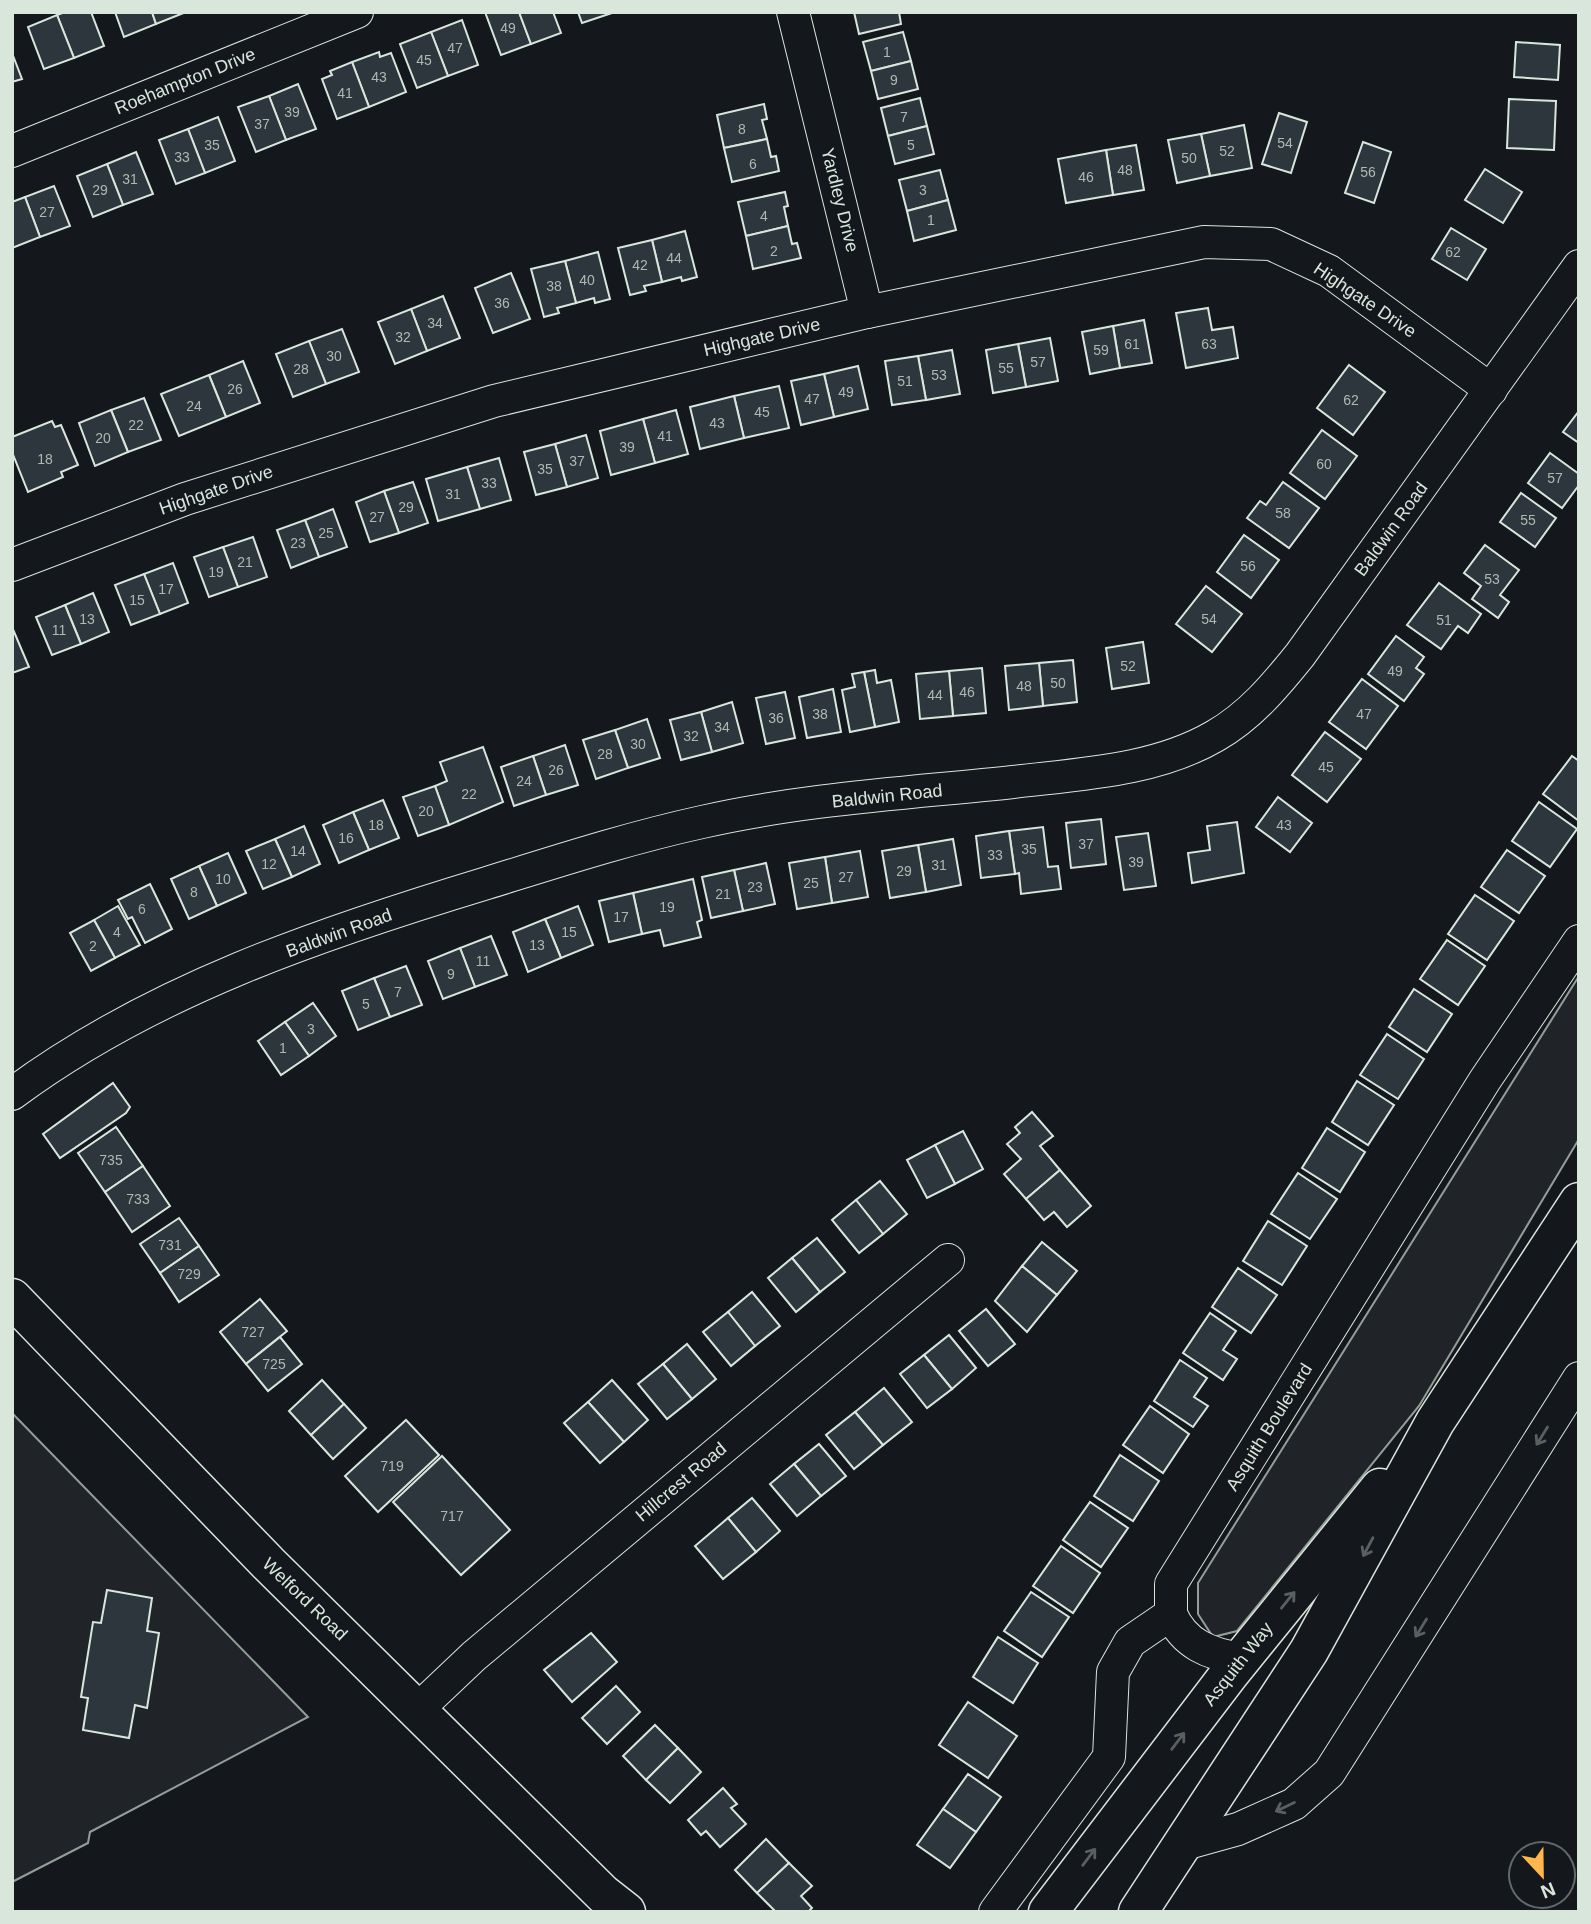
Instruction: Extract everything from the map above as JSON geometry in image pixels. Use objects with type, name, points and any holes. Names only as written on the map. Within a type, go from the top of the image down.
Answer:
[{"type":"main road","name":"Asquith Way","points":[[1138,1912],[1332,1614],[1435,1422],[1579,1202]]},
{"type":"main road","name":"Welford Road","points":[[12,1298],[268,1563],[614,1906]]},
{"type":"main road","name":"Asquith Way","points":[[1048,1912],[1241,1658],[1435,1422]]},
{"type":"street","name":"Roehampton Drive","points":[[12,151],[357,12]]},
{"type":"street","name":"Yardley Drive","points":[[793,12],[867,312]]},
{"type":"street","name":"Highgate Drive","points":[[12,565],[185,499],[494,401],[867,312],[1204,242],[1271,244],[1329,271],[1491,390]]},
{"type":"street","name":"Baldwin Road","points":[[12,1094],[38,1075],[139,1014],[234,971],[417,904],[602,848],[703,822],[808,804],[1097,772],[1163,759],[1216,736],[1266,696],[1283,676],[1579,266]]},
{"type":"street","name":"Asquith Boulevard","points":[[1171,1614],[1171,1584],[1485,1080],[1579,941]]},
{"type":"street","name":"Hillcrest Road","points":[[418,1709],[474,1656],[948,1260]]},
{"type":"street","points":[[1184,1844],[1238,1829],[1294,1804],[1329,1773],[1579,1378]]},
{"type":"street","points":[[995,1912],[1109,1757],[1113,1672],[1130,1642],[1171,1614],[1177,1628],[1194,1645],[1223,1656],[1241,1658]]},
{"type":"shaded area","points":[[1579,976],[1579,1139],[1419,1406],[1237,1631],[1213,1637],[1198,1614],[1198,1583]]},
{"type":"shaded area","points":[[12,1413],[308,1717],[90,1832],[88,1843],[12,1882]]},
{"type":"building","points":[[65,12],[91,12],[104,46],[74,58],[57,15]]},
{"type":"building","points":[[115,12],[152,12],[156,24],[124,37]]},
{"type":"building","points":[[152,12],[186,12],[156,24]]},
{"type":"building","points":[[485,12],[519,12],[531,44],[501,55]]},
{"type":"building","points":[[519,12],[553,12],[561,33],[531,44]]},
{"type":"building","points":[[578,12],[612,12],[612,13],[582,23]]},
{"type":"building","points":[[854,12],[899,12],[901,24],[859,34]]},
{"type":"building","points":[[57,15],[74,58],[44,69],[28,27]]},
{"type":"building","points":[[462,20],[478,65],[448,76],[431,32]]},
{"type":"building","points":[[431,32],[448,76],[417,88],[400,44]]},
{"type":"building","points":[[903,32],[911,61],[871,71],[863,42]]},
{"type":"building","points":[[1516,42],[1560,45],[1558,80],[1514,77]]},
{"type":"building","points":[[379,52],[380,57],[391,53],[406,92],[369,107],[352,62]]},
{"type":"building","points":[[12,53],[22,79],[12,82]]},
{"type":"building","points":[[911,61],[918,89],[878,99],[871,71]]},
{"type":"building","points":[[352,62],[369,107],[337,119],[322,79],[332,75],[330,71]]},
{"type":"building","points":[[298,84],[316,129],[286,140],[269,96]]},
{"type":"building","points":[[269,96],[286,140],[256,152],[238,107]]},
{"type":"building","points":[[920,98],[927,126],[888,136],[881,108]]},
{"type":"building","points":[[1509,99],[1556,101],[1554,150],[1507,148]]},
{"type":"building","points":[[764,104],[767,119],[762,120],[767,139],[724,148],[717,115]]},
{"type":"building","points":[[1279,113],[1307,122],[1291,173],[1262,164]]},
{"type":"building","points":[[218,117],[235,161],[205,173],[188,129]]},
{"type":"building","points":[[1244,125],[1252,168],[1210,176],[1201,134]]},
{"type":"building","points":[[927,126],[934,154],[895,164],[888,136]]},
{"type":"building","points":[[188,129],[205,173],[176,184],[159,140]]},
{"type":"building","points":[[1201,134],[1210,176],[1177,183],[1168,140]]},
{"type":"building","points":[[767,139],[771,157],[776,156],[779,171],[732,182],[724,148]]},
{"type":"building","points":[[1363,142],[1391,152],[1374,203],[1345,193]]},
{"type":"building","points":[[1136,145],[1144,190],[1113,195],[1106,150]]},
{"type":"building","points":[[1106,150],[1113,195],[1066,203],[1058,159]]},
{"type":"building","points":[[136,152],[153,194],[123,205],[107,164]]},
{"type":"building","points":[[107,164],[123,205],[93,217],[77,176]]},
{"type":"building","points":[[1485,169],[1522,192],[1503,223],[1465,200]]},
{"type":"building","points":[[940,170],[948,200],[907,211],[899,180]]},
{"type":"building","points":[[54,186],[70,226],[40,237],[25,197]]},
{"type":"building","points":[[785,192],[788,206],[784,207],[788,226],[746,236],[738,202]]},
{"type":"building","points":[[25,197],[40,237],[12,248],[12,202]]},
{"type":"building","points":[[948,200],[956,230],[914,241],[907,211]]},
{"type":"building","points":[[788,226],[792,244],[797,243],[801,258],[753,269],[746,236]]},
{"type":"building","points":[[1451,228],[1486,249],[1467,280],[1432,259]]},
{"type":"building","points":[[685,231],[697,277],[682,281],[681,277],[662,282],[652,240]]},
{"type":"building","points":[[652,240],[662,282],[644,286],[646,291],[630,295],[618,248]]},
{"type":"building","points":[[598,252],[610,299],[595,303],[594,298],[576,303],[565,261]]},
{"type":"building","points":[[565,261],[576,303],[557,308],[559,313],[544,317],[531,269]]},
{"type":"building","points":[[511,273],[530,319],[493,333],[475,288]]},
{"type":"building","points":[[443,296],[460,338],[427,351],[411,309]]},
{"type":"building","points":[[1208,308],[1212,330],[1233,327],[1238,358],[1186,368],[1176,313]]},
{"type":"building","points":[[411,309],[427,351],[395,364],[378,322]]},
{"type":"building","points":[[1144,320],[1152,363],[1120,368],[1113,326]]},
{"type":"building","points":[[1113,326],[1120,368],[1090,374],[1082,332]]},
{"type":"building","points":[[342,329],[359,372],[326,384],[309,341]]},
{"type":"building","points":[[1050,338],[1058,381],[1026,387],[1018,344]]},
{"type":"building","points":[[309,341],[326,384],[293,397],[276,354]]},
{"type":"building","points":[[1018,344],[1026,387],[993,393],[986,350]]},
{"type":"building","points":[[952,350],[960,394],[926,400],[918,356]]},
{"type":"building","points":[[918,356],[926,400],[892,405],[885,361]]},
{"type":"building","points":[[243,361],[260,403],[226,417],[209,375]]},
{"type":"building","points":[[1349,365],[1385,392],[1353,435],[1317,408]]},
{"type":"building","points":[[858,366],[868,409],[834,417],[824,374]]},
{"type":"building","points":[[824,374],[834,417],[801,425],[791,381]]},
{"type":"building","points":[[209,375],[226,417],[179,436],[161,394]]},
{"type":"building","points":[[779,386],[789,428],[744,438],[734,396]]},
{"type":"building","points":[[734,396],[744,438],[700,449],[690,407]]},
{"type":"building","points":[[144,398],[161,440],[128,452],[111,410]]},
{"type":"building","points":[[111,410],[128,452],[95,466],[79,423]]},
{"type":"building","points":[[676,410],[688,454],[655,463],[643,419]]},
{"type":"building","points":[[1579,411],[1579,443],[1563,432]]},
{"type":"building","points":[[643,419],[655,463],[611,475],[600,431]]},
{"type":"building","points":[[52,421],[55,427],[61,425],[78,465],[61,472],[63,477],[28,492],[12,452],[12,437]]},
{"type":"building","points":[[1322,430],[1357,456],[1325,499],[1290,473]]},
{"type":"building","points":[[586,435],[598,478],[567,487],[555,444]]},
{"type":"building","points":[[555,444],[567,487],[536,495],[524,452]]},
{"type":"building","points":[[1550,453],[1579,474],[1579,485],[1562,508],[1528,483]]},
{"type":"building","points":[[499,458],[511,500],[480,509],[467,467]]},
{"type":"building","points":[[467,467],[480,509],[438,521],[426,479]]},
{"type":"building","points":[[413,482],[428,523],[399,533],[384,491]]},
{"type":"building","points":[[1283,482],[1319,508],[1289,548],[1247,518],[1260,501],[1266,505]]},
{"type":"building","points":[[384,491],[399,533],[370,542],[356,502]]},
{"type":"building","points":[[1521,493],[1556,518],[1535,547],[1500,522]]},
{"type":"building","points":[[333,509],[347,547],[319,557],[305,520]]},
{"type":"building","points":[[305,520],[319,557],[291,568],[277,530]]},
{"type":"building","points":[[1244,535],[1279,560],[1251,598],[1217,572]]},
{"type":"building","points":[[253,537],[267,577],[238,587],[223,547]]},
{"type":"building","points":[[1485,545],[1519,570],[1500,595],[1509,602],[1498,618],[1472,599],[1481,586],[1464,573]]},
{"type":"building","points":[[223,547],[238,587],[209,597],[194,557]]},
{"type":"building","points":[[173,563],[188,603],[160,614],[144,574]]},
{"type":"building","points":[[144,574],[160,614],[131,625],[115,585]]},
{"type":"building","points":[[1439,583],[1481,614],[1468,633],[1458,626],[1441,649],[1407,625]]},
{"type":"building","points":[[1206,586],[1242,614],[1212,652],[1176,624]]},
{"type":"building","points":[[93,593],[109,632],[81,644],[65,605]]},
{"type":"building","points":[[65,605],[81,644],[52,655],[36,617]]},
{"type":"building","points":[[12,627],[29,667],[12,673]]},
{"type":"building","points":[[1396,636],[1424,657],[1416,668],[1424,674],[1404,701],[1368,674]]},
{"type":"building","points":[[1143,642],[1149,683],[1112,689],[1106,648]]},
{"type":"building","points":[[1073,660],[1077,702],[1043,706],[1039,663]]},
{"type":"building","points":[[1039,663],[1043,706],[1009,710],[1005,666]]},
{"type":"building","points":[[982,668],[986,713],[953,716],[949,671]]},
{"type":"building","points":[[875,670],[877,683],[891,680],[899,722],[875,727],[864,672]]},
{"type":"building","points":[[949,671],[953,716],[920,719],[916,674]]},
{"type":"building","points":[[864,672],[875,727],[850,732],[842,690],[855,687],[852,674]]},
{"type":"building","points":[[1362,679],[1398,706],[1366,749],[1329,722]]},
{"type":"building","points":[[833,689],[841,732],[807,738],[799,697]]},
{"type":"building","points":[[785,692],[795,738],[766,744],[756,698]]},
{"type":"building","points":[[732,702],[743,743],[712,752],[701,712]]},
{"type":"building","points":[[701,712],[712,752],[681,760],[670,720]]},
{"type":"building","points":[[647,719],[660,758],[628,768],[615,730]]},
{"type":"building","points":[[615,730],[628,768],[596,779],[583,740]]},
{"type":"building","points":[[1325,732],[1361,759],[1327,802],[1292,775]]},
{"type":"building","points":[[565,745],[578,785],[546,795],[533,756]]},
{"type":"building","points":[[483,747],[503,802],[449,825],[435,786],[447,781],[440,762]]},
{"type":"building","points":[[533,756],[546,795],[514,806],[501,767]]},
{"type":"building","points":[[1572,756],[1579,761],[1579,821],[1543,794]]},
{"type":"building","points":[[435,786],[449,825],[418,836],[403,797]]},
{"type":"building","points":[[1278,797],[1312,823],[1290,852],[1256,827]]},
{"type":"building","points":[[383,800],[399,838],[369,850],[353,812]]},
{"type":"building","points":[[1539,802],[1577,829],[1550,867],[1512,841]]},
{"type":"building","points":[[353,812],[369,850],[339,863],[323,825]]},
{"type":"building","points":[[1101,819],[1106,864],[1071,868],[1066,823]]},
{"type":"building","points":[[1237,822],[1244,873],[1192,883],[1188,853],[1210,850],[1207,826]]},
{"type":"building","points":[[304,826],[320,864],[292,877],[275,839]]},
{"type":"building","points":[[1043,827],[1048,867],[1058,866],[1061,889],[1021,894],[1019,873],[1015,874],[1009,831]]},
{"type":"building","points":[[1009,831],[1015,874],[981,878],[976,836]]},
{"type":"building","points":[[1148,833],[1156,886],[1124,890],[1116,837]]},
{"type":"building","points":[[275,839],[292,877],[263,889],[246,851]]},
{"type":"building","points":[[953,839],[961,885],[926,892],[918,845]]},
{"type":"building","points":[[918,845],[926,892],[890,898],[882,851]]},
{"type":"building","points":[[1507,850],[1545,876],[1519,913],[1481,887]]},
{"type":"building","points":[[860,851],[868,897],[832,903],[825,857]]},
{"type":"building","points":[[228,853],[246,893],[217,906],[199,866]]},
{"type":"building","points":[[825,857],[832,903],[797,909],[789,863]]},
{"type":"building","points":[[766,863],[775,904],[743,911],[734,870]]},
{"type":"building","points":[[199,866],[217,906],[189,919],[171,879]]},
{"type":"building","points":[[734,870],[743,911],[711,918],[702,877]]},
{"type":"building","points":[[693,879],[702,920],[697,922],[701,937],[664,946],[660,930],[642,934],[633,893]]},
{"type":"building","points":[[150,884],[172,929],[145,943],[132,917],[128,919],[118,900]]},
{"type":"building","points":[[633,893],[642,934],[609,942],[599,901]]},
{"type":"building","points":[[1475,895],[1514,921],[1487,960],[1448,934]]},
{"type":"building","points":[[118,906],[140,945],[115,958],[94,920]]},
{"type":"building","points":[[578,906],[593,945],[561,958],[545,919]]},
{"type":"building","points":[[545,919],[561,958],[528,972],[513,932]]},
{"type":"building","points":[[94,920],[115,958],[91,971],[70,933]]},
{"type":"building","points":[[491,936],[507,975],[475,987],[460,948]]},
{"type":"building","points":[[1447,940],[1485,966],[1458,1005],[1420,979]]},
{"type":"building","points":[[460,948],[475,987],[443,999],[428,961]]},
{"type":"building","points":[[406,966],[422,1005],[390,1017],[374,978]]},
{"type":"building","points":[[374,978],[390,1017],[358,1030],[342,991]]},
{"type":"building","points":[[1414,989],[1452,1014],[1427,1052],[1389,1027]]},
{"type":"building","points":[[313,1003],[336,1036],[309,1056],[285,1022]]},
{"type":"building","points":[[285,1022],[309,1056],[281,1075],[258,1041]]},
{"type":"building","points":[[1387,1034],[1424,1059],[1398,1099],[1360,1075]]},
{"type":"building","points":[[1357,1081],[1394,1105],[1368,1145],[1332,1122]]},
{"type":"building","points":[[113,1083],[130,1107],[126,1113],[60,1158],[43,1134]]},
{"type":"building","points":[[1032,1112],[1053,1136],[1040,1146],[1060,1170],[1026,1199],[1004,1174],[1021,1159],[1007,1144],[1020,1133],[1015,1127]]},
{"type":"building","points":[[116,1127],[143,1166],[105,1192],[78,1153]]},
{"type":"building","points":[[1327,1128],[1365,1152],[1340,1192],[1302,1168]]},
{"type":"building","points":[[963,1131],[983,1169],[955,1184],[935,1145]]},
{"type":"building","points":[[935,1145],[955,1184],[927,1198],[907,1160]]},
{"type":"building","points":[[143,1166],[170,1206],[132,1232],[105,1192]]},
{"type":"building","points":[[1060,1170],[1091,1206],[1067,1227],[1054,1212],[1044,1220],[1026,1199]]},
{"type":"building","points":[[1298,1173],[1337,1199],[1310,1239],[1271,1214]]},
{"type":"building","points":[[880,1181],[907,1214],[883,1234],[856,1200]]},
{"type":"building","points":[[856,1200],[883,1234],[859,1253],[832,1220]]},
{"type":"building","points":[[179,1218],[199,1246],[160,1273],[140,1244]]},
{"type":"building","points":[[1268,1221],[1307,1246],[1282,1285],[1243,1261]]},
{"type":"building","points":[[817,1238],[845,1272],[820,1292],[792,1258]]},
{"type":"building","points":[[1042,1242],[1077,1271],[1057,1295],[1022,1266]]},
{"type":"building","points":[[199,1246],[219,1275],[179,1302],[160,1273]]},
{"type":"building","points":[[792,1258],[820,1292],[796,1312],[768,1278]]},
{"type":"building","points":[[1022,1266],[1057,1295],[1027,1332],[995,1301]]},
{"type":"building","points":[[1238,1268],[1277,1295],[1251,1333],[1212,1307]]},
{"type":"building","points":[[752,1292],[780,1326],[755,1346],[728,1312]]},
{"type":"building","points":[[260,1299],[287,1331],[246,1364],[220,1332]]},
{"type":"building","points":[[986,1309],[1015,1344],[988,1366],[959,1331]]},
{"type":"building","points":[[728,1312],[755,1346],[731,1366],[703,1332]]},
{"type":"building","points":[[1210,1313],[1236,1331],[1223,1350],[1237,1359],[1223,1380],[1183,1353]]},
{"type":"building","points":[[949,1335],[976,1368],[952,1389],[924,1355]]},
{"type":"building","points":[[280,1337],[302,1364],[268,1391],[246,1364]]},
{"type":"building","points":[[687,1344],[716,1379],[692,1399],[663,1364]]},
{"type":"building","points":[[924,1355],[952,1389],[927,1408],[900,1374]]},
{"type":"building","points":[[1180,1360],[1207,1378],[1194,1397],[1208,1406],[1193,1427],[1154,1401]]},
{"type":"building","points":[[663,1364],[692,1399],[667,1419],[638,1384]]},
{"type":"building","points":[[322,1380],[344,1404],[311,1435],[289,1411]]},
{"type":"building","points":[[612,1380],[648,1420],[624,1442],[588,1402]]},
{"type":"building","points":[[884,1388],[912,1422],[883,1445],[855,1412]]},
{"type":"building","points":[[588,1402],[624,1442],[600,1463],[564,1423]]},
{"type":"building","points":[[344,1404],[366,1428],[333,1459],[311,1435]]},
{"type":"building","points":[[1150,1406],[1189,1434],[1163,1473],[1123,1445]]},
{"type":"building","points":[[855,1412],[883,1445],[854,1469],[826,1435]]},
{"type":"building","points":[[406,1420],[439,1455],[378,1512],[345,1476]]},
{"type":"building","points":[[819,1444],[846,1476],[821,1496],[794,1464]]},
{"type":"building","points":[[1120,1455],[1159,1481],[1133,1521],[1094,1496]]},
{"type":"building","points":[[442,1456],[510,1530],[461,1575],[393,1502]]},
{"type":"building","points":[[794,1464],[821,1496],[797,1516],[770,1484]]},
{"type":"building","points":[[752,1498],[780,1531],[756,1552],[728,1518]]},
{"type":"building","points":[[1090,1502],[1128,1528],[1101,1567],[1063,1540]]},
{"type":"building","points":[[728,1518],[756,1552],[723,1579],[695,1546]]},
{"type":"building","points":[[1061,1546],[1100,1573],[1073,1613],[1033,1586]]},
{"type":"building","points":[[107,1590],[152,1598],[147,1631],[159,1633],[147,1708],[135,1705],[129,1738],[83,1730],[88,1698],[81,1697],[93,1622],[101,1623]]},
{"type":"building","points":[[1031,1592],[1069,1617],[1042,1657],[1004,1631]]},
{"type":"building","points":[[591,1633],[617,1662],[572,1702],[544,1670]]},
{"type":"building","points":[[998,1637],[1038,1663],[1013,1703],[973,1677]]},
{"type":"building","points":[[616,1686],[640,1712],[607,1744],[582,1718]]},
{"type":"building","points":[[968,1702],[1017,1736],[988,1778],[939,1745]]},
{"type":"building","points":[[655,1725],[678,1748],[646,1780],[623,1756]]},
{"type":"building","points":[[678,1748],[701,1772],[670,1803],[646,1780]]},
{"type":"building","points":[[968,1774],[1001,1797],[976,1832],[943,1809]]},
{"type":"building","points":[[723,1788],[737,1804],[731,1808],[746,1824],[720,1847],[706,1831],[701,1835],[688,1820]]},
{"type":"building","points":[[943,1809],[976,1832],[950,1868],[917,1845]]},
{"type":"building","points":[[766,1839],[789,1863],[757,1893],[735,1870]]},
{"type":"building","points":[[789,1863],[812,1886],[801,1896],[812,1908],[808,1912],[776,1912],[757,1893]]}]
